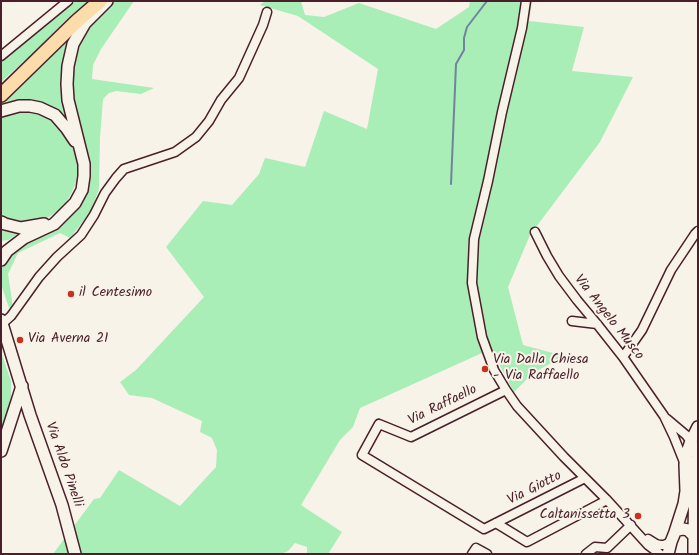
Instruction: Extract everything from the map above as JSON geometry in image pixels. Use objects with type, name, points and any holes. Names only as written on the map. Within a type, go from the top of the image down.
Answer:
[{"type":"main road","points":[[1,95],[77,21],[100,1]]},
{"type":"main road","points":[[1,245],[24,238],[54,224],[75,202],[82,190],[84,164],[68,100],[68,66],[72,44],[85,23],[107,1]]},
{"type":"main road","points":[[1,87],[30,67]]},
{"type":"main road","points":[[1,111],[19,106],[40,108],[55,116],[67,129],[81,152]]},
{"type":"main road","points":[[1,222],[21,228],[42,225],[58,220]]},
{"type":"main road","points":[[1,226],[14,226]]},
{"type":"main road","points":[[1,260],[7,251],[24,238]]},
{"type":"main road","name":"Via Aldo Pinelli","points":[[2,322],[30,415],[62,505],[75,554]]},
{"type":"main road","points":[[1,451],[22,386]]},
{"type":"main road","points":[[668,548],[681,515],[685,498],[686,455],[698,427]]},
{"type":"main road","points":[[694,554],[695,468],[698,452]]},
{"type":"main road","points":[[668,548],[680,529],[686,529],[694,536]]},
{"type":"street","points":[[1,56],[68,1]]},
{"type":"street","points":[[526,1],[522,28],[474,239],[472,283],[482,337],[494,370],[506,390],[527,418],[634,528],[648,544],[653,554]]},
{"type":"street","points":[[2,322],[11,316],[39,277],[57,257],[81,235],[94,215],[105,193],[124,169],[175,152],[196,137],[209,122],[221,100],[239,78],[263,25],[267,12]]},
{"type":"street","name":"Via Angelo Musco","points":[[535,232],[559,276],[623,357],[664,416]]},
{"type":"street","points":[[623,357],[642,330],[671,270],[694,234],[698,232]]},
{"type":"street","points":[[572,321],[597,324]]},
{"type":"street","name":"Via Raffaello","points":[[362,455],[380,424],[411,437],[506,390]]},
{"type":"street","points":[[664,416],[685,434],[698,452]]},
{"type":"street","points":[[664,416],[685,465]]},
{"type":"street","name":"Via Giotto","points":[[362,455],[484,529],[585,478]]},
{"type":"street","points":[[496,523],[527,542],[607,500]]},
{"type":"street","points":[[634,528],[656,544],[664,545],[668,548]]},
{"type":"street","points":[[586,554],[595,547],[609,551],[634,528]]},
{"type":"street","points":[[648,544],[668,548]]},
{"type":"street","points":[[474,551],[487,554]]},
{"type":"green space","points":[[74,1],[90,1],[1,82],[1,61]]},
{"type":"green space","points":[[111,1],[134,1],[101,49],[93,65],[92,79],[154,88],[141,94],[116,91],[109,93],[103,99],[100,137],[99,189],[91,211],[70,238],[60,233],[18,253],[8,274],[13,307],[9,308],[1,284],[2,264],[11,251],[25,241],[48,232],[63,223],[75,212],[83,199],[88,182],[90,165],[86,144],[75,114],[70,78],[80,39],[88,24]]},
{"type":"green space","points":[[265,1],[301,1],[305,15],[324,17],[359,3],[436,29],[469,7],[470,1],[532,1],[529,21],[584,27],[572,71],[633,77],[600,142],[530,235],[508,287],[523,345],[564,356],[533,373],[514,392],[491,349],[360,408],[353,427],[340,440],[301,505],[342,532],[328,554],[307,554],[307,547],[295,543],[288,551],[281,554],[53,554],[94,499],[100,498],[119,470],[180,506],[216,467],[217,450],[212,438],[200,432],[202,421],[152,398],[129,395],[120,382],[136,370],[204,297],[166,247],[203,201],[232,205],[259,174],[265,158],[305,167],[324,111],[367,129],[378,69],[298,16],[260,5]]},
{"type":"green space","points":[[68,40],[70,125],[58,114],[1,105],[1,103]]},
{"type":"green space","points":[[19,109],[33,110],[56,119],[67,134],[75,150],[78,166],[76,182],[63,207],[49,217],[36,222],[23,223],[1,218],[1,114]]},
{"type":"green space","points":[[1,230],[9,230],[17,234],[8,240],[1,241]]},
{"type":"green space","points":[[1,352],[11,381],[11,397],[1,436]]},
{"type":"waterway","points":[[451,184],[456,64],[464,50],[464,38],[467,27],[487,1]]},
{"type":"place","name":"il Centesimo","points":[[71,294]]},
{"type":"place","name":"Via Averna 21","points":[[20,340]]},
{"type":"place","name":"Via Dalla Chiesa - Via Raffaello","points":[[485,369]]},
{"type":"place","name":"Caltanissetta 3","points":[[638,516]]}]
